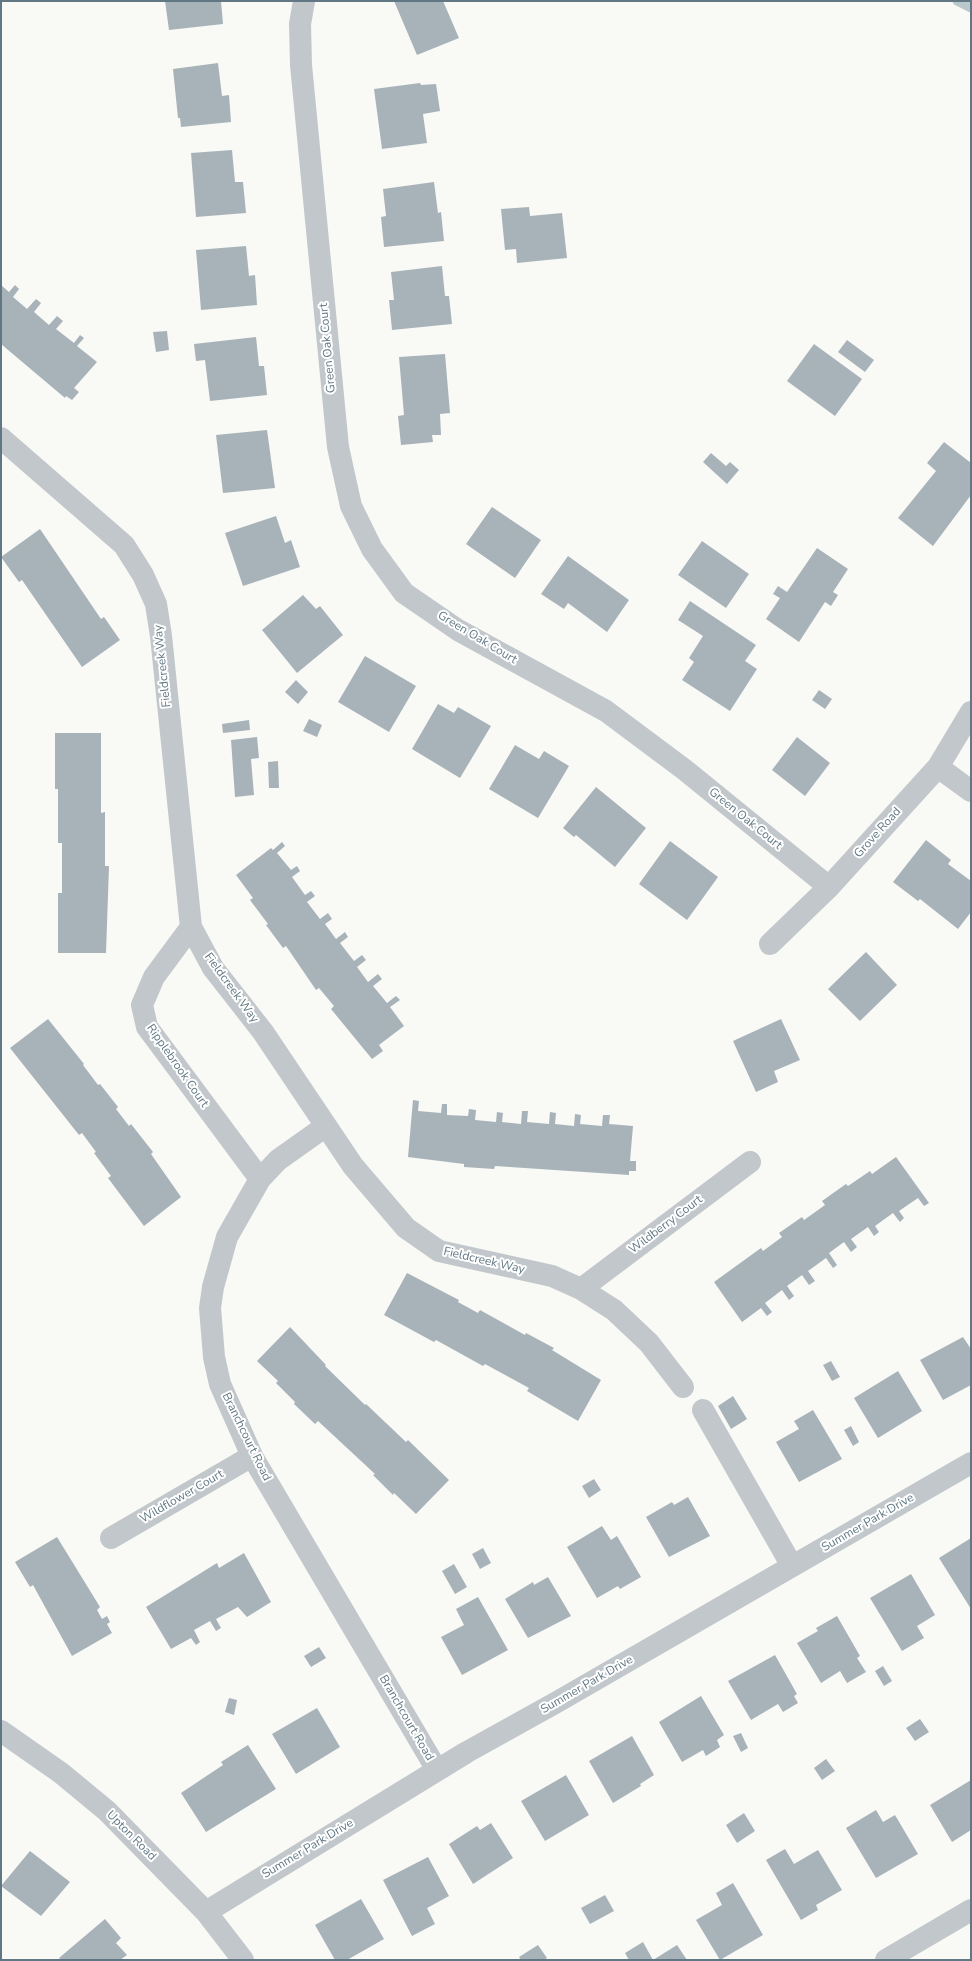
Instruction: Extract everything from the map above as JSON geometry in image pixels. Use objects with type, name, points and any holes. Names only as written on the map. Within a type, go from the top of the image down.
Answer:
[{"type":"street","name":"Green Oak Court","points":[[304,1],[300,24],[301,65],[338,447],[351,506],[372,549],[404,593],[458,630],[606,711],[691,775],[829,887]]},
{"type":"street","name":"Fieldcreek Way","points":[[1,438],[124,545],[143,574],[156,604],[191,927],[213,968],[263,1032],[353,1166],[406,1228],[439,1251],[552,1276],[581,1289],[614,1310],[649,1343],[683,1387]]},
{"type":"street","name":"Grove Road","points":[[770,944],[829,887],[938,767],[971,712]]},
{"type":"street","points":[[938,767],[971,792]]},
{"type":"street","name":"Ripplebrook Court","points":[[191,927],[154,977],[142,1005],[147,1027],[204,1106],[260,1179]]},
{"type":"street","name":"Branchcourt Road","points":[[326,1126],[278,1160],[260,1179],[227,1237],[210,1308],[214,1357],[220,1384],[252,1456],[437,1770]]},
{"type":"street","name":"Wildberry Court","points":[[581,1289],[750,1162]]},
{"type":"street","points":[[703,1410],[792,1566]]},
{"type":"street","name":"Wildflower Court","points":[[111,1538],[252,1456]]},
{"type":"street","name":"Summer Park Drive","points":[[206,1912],[437,1770],[971,1463]]},
{"type":"street","name":"Upton Road","points":[[1,1731],[61,1773],[107,1811],[206,1912],[243,1960]]},
{"type":"street","points":[[886,1960],[971,1910]]},
{"type":"building","points":[[165,1],[221,1],[223,24],[169,30]]},
{"type":"building","points":[[394,1],[443,1],[459,38],[417,55]]},
{"type":"building","points":[[218,63],[222,96],[229,95],[231,122],[181,127],[180,118],[178,118],[173,69]]},
{"type":"building","points":[[420,83],[421,85],[436,84],[440,111],[423,114],[427,143],[382,149],[374,89]]},
{"type":"building","points":[[232,150],[235,182],[243,182],[246,213],[196,217],[191,153]]},
{"type":"building","points":[[434,182],[438,213],[441,212],[444,241],[384,247],[381,217],[386,216],[383,189]]},
{"type":"building","points":[[529,207],[530,216],[562,213],[567,258],[517,263],[516,249],[505,250],[501,209]]},
{"type":"building","points":[[246,246],[249,276],[255,275],[257,305],[201,310],[196,250]]},
{"type":"building","points":[[442,266],[445,296],[449,296],[452,324],[392,330],[389,300],[394,300],[391,272]]},
{"type":"building","points":[[1,285],[9,292],[15,285],[19,289],[13,297],[27,309],[36,299],[41,303],[34,312],[49,325],[57,316],[63,321],[56,329],[74,343],[80,335],[84,338],[77,346],[97,362],[74,388],[79,392],[72,400],[66,396],[65,398],[1,344]]},
{"type":"building","points":[[167,331],[169,350],[156,352],[153,332]]},
{"type":"building","points":[[256,337],[259,366],[264,366],[267,395],[210,401],[205,360],[196,361],[194,344]]},
{"type":"building","points":[[847,340],[874,360],[865,372],[838,352]]},
{"type":"building","points":[[814,344],[862,379],[835,416],[787,381]]},
{"type":"building","points":[[445,354],[450,413],[440,414],[441,435],[432,435],[433,442],[401,445],[398,416],[404,415],[399,357]]},
{"type":"building","points":[[267,430],[275,488],[223,493],[216,435]]},
{"type":"building","points":[[944,442],[971,463],[971,495],[933,546],[898,518],[936,471],[927,463]]},
{"type":"building","points":[[711,453],[726,466],[730,462],[739,470],[727,484],[703,462]]},
{"type":"building","points":[[492,507],[541,540],[515,578],[466,544]]},
{"type":"building","points":[[276,516],[285,543],[291,540],[300,567],[243,586],[225,533]]},
{"type":"building","points":[[40,529],[101,619],[104,617],[120,640],[82,667],[22,580],[19,582],[1,557]]},
{"type":"building","points":[[702,541],[749,574],[726,608],[678,575]]},
{"type":"building","points":[[817,548],[848,569],[833,592],[838,595],[831,606],[825,602],[799,642],[766,619],[780,598],[773,594],[778,586],[787,592]]},
{"type":"building","points":[[568,556],[629,600],[607,632],[568,603],[564,609],[541,594]]},
{"type":"building","points":[[303,595],[316,609],[320,606],[343,635],[297,673],[262,630]]},
{"type":"building","points":[[690,601],[756,645],[745,661],[757,669],[730,711],[682,680],[694,662],[689,658],[703,636],[678,620]]},
{"type":"building","points":[[365,656],[416,686],[389,732],[338,702]]},
{"type":"building","points":[[296,680],[308,692],[298,704],[285,692]]},
{"type":"building","points":[[819,690],[832,699],[825,709],[812,700]]},
{"type":"building","points":[[438,704],[454,713],[458,707],[491,726],[460,778],[412,749]]},
{"type":"building","points":[[309,719],[322,725],[317,737],[303,731]]},
{"type":"building","points":[[249,720],[250,730],[223,733],[222,724]]},
{"type":"building","points":[[55,733],[101,733],[101,813],[105,812],[105,866],[109,866],[106,953],[58,953],[58,893],[62,893],[62,843],[58,843],[58,789],[55,789]]},
{"type":"building","points":[[257,737],[259,758],[251,759],[254,795],[235,797],[231,740]]},
{"type":"building","points":[[797,737],[830,763],[805,796],[772,770]]},
{"type":"building","points":[[515,745],[539,759],[544,751],[569,766],[538,818],[489,789]]},
{"type":"building","points":[[278,761],[279,788],[269,788],[268,762]]},
{"type":"building","points":[[596,787],[646,828],[615,867],[576,835],[574,837],[563,828]]},
{"type":"building","points":[[926,840],[951,860],[948,864],[971,881],[971,912],[958,929],[920,899],[918,901],[893,882]]},
{"type":"building","points":[[670,841],[718,877],[687,920],[639,884]]},
{"type":"building","points":[[282,842],[285,846],[277,853],[291,870],[297,866],[300,871],[292,877],[305,895],[311,891],[315,896],[307,902],[320,919],[328,913],[332,919],[325,924],[336,939],[345,932],[348,937],[340,943],[354,961],[362,955],[366,960],[357,967],[368,982],[378,974],[382,979],[373,986],[387,1003],[396,996],[400,1000],[390,1007],[404,1026],[379,1045],[383,1051],[372,1059],[331,1009],[334,1006],[319,988],[316,990],[286,946],[283,948],[266,925],[268,924],[250,900],[253,898],[236,875],[271,848],[273,850]]},
{"type":"building","points":[[866,952],[897,985],[860,1021],[828,989]]},
{"type":"building","points":[[48,1019],[84,1064],[83,1065],[98,1085],[100,1084],[118,1107],[116,1109],[129,1126],[131,1124],[153,1152],[151,1154],[181,1197],[144,1226],[108,1178],[111,1176],[94,1153],[96,1152],[82,1133],[79,1135],[10,1048]]},
{"type":"building","points":[[781,1019],[800,1060],[774,1071],[778,1082],[756,1092],[733,1041]]},
{"type":"building","points":[[413,1100],[419,1101],[418,1111],[441,1113],[442,1104],[447,1104],[447,1115],[468,1116],[469,1109],[476,1110],[475,1120],[496,1122],[497,1112],[503,1113],[502,1122],[521,1124],[522,1111],[528,1111],[527,1122],[549,1124],[550,1112],[556,1113],[555,1124],[574,1126],[575,1114],[581,1115],[580,1124],[602,1126],[603,1115],[610,1115],[609,1124],[633,1126],[630,1161],[636,1161],[636,1171],[629,1171],[629,1175],[495,1166],[494,1169],[464,1167],[464,1164],[408,1157]]},
{"type":"building","points":[[896,1157],[929,1203],[924,1206],[918,1198],[899,1211],[904,1218],[900,1222],[893,1213],[875,1226],[879,1232],[874,1236],[868,1227],[851,1239],[857,1247],[851,1252],[844,1242],[829,1253],[837,1265],[833,1268],[826,1258],[808,1271],[815,1281],[809,1285],[802,1275],[787,1286],[794,1296],[789,1300],[782,1290],[765,1303],[772,1312],[767,1316],[761,1308],[742,1322],[714,1282],[761,1248],[763,1251],[782,1237],[779,1233],[802,1217],[804,1220],[825,1205],[822,1201],[846,1184],[848,1186],[870,1171],[872,1174]]},
{"type":"building","points":[[407,1273],[459,1300],[458,1302],[478,1313],[480,1310],[525,1335],[526,1333],[554,1348],[552,1350],[601,1380],[578,1421],[527,1391],[529,1388],[485,1364],[483,1366],[436,1340],[434,1342],[384,1315]]},
{"type":"building","points":[[290,1327],[326,1365],[325,1366],[365,1405],[366,1404],[406,1442],[408,1440],[449,1480],[416,1514],[394,1493],[393,1495],[373,1475],[375,1474],[318,1421],[315,1424],[294,1404],[295,1402],[276,1383],[278,1381],[257,1361]]},
{"type":"building","points":[[963,1337],[971,1349],[971,1385],[943,1400],[920,1360]]},
{"type":"building","points":[[831,1361],[840,1377],[832,1381],[823,1365]]},
{"type":"building","points":[[898,1371],[922,1411],[878,1438],[854,1398]]},
{"type":"building","points":[[733,1396],[747,1419],[731,1429],[718,1406]]},
{"type":"building","points":[[813,1410],[842,1459],[799,1482],[776,1442],[799,1429],[794,1421]]},
{"type":"building","points":[[851,1426],[859,1442],[853,1446],[844,1430]]},
{"type":"building","points":[[594,1479],[601,1490],[589,1498],[582,1486]]},
{"type":"building","points":[[688,1497],[710,1536],[669,1557],[646,1517],[672,1502],[674,1505]]},
{"type":"building","points":[[602,1526],[611,1540],[617,1536],[641,1577],[620,1589],[618,1586],[597,1598],[567,1547]]},
{"type":"building","points":[[57,1537],[100,1607],[97,1610],[102,1619],[107,1616],[110,1622],[107,1624],[112,1633],[72,1656],[33,1585],[30,1587],[15,1562]]},
{"type":"building","points":[[971,1538],[971,1609],[939,1558]]},
{"type":"building","points":[[483,1548],[491,1563],[480,1569],[472,1554]]},
{"type":"building","points":[[244,1553],[271,1602],[247,1617],[238,1607],[216,1619],[221,1628],[216,1631],[210,1621],[194,1630],[200,1642],[196,1645],[191,1638],[171,1649],[146,1607],[217,1563],[219,1568]]},
{"type":"building","points":[[454,1564],[467,1587],[455,1594],[442,1571]]},
{"type":"building","points":[[911,1574],[935,1615],[917,1626],[924,1638],[902,1651],[870,1598]]},
{"type":"building","points":[[548,1577],[571,1616],[528,1638],[505,1599],[533,1582],[534,1585]]},
{"type":"building","points":[[478,1597],[508,1650],[462,1675],[441,1637],[464,1625],[456,1609]]},
{"type":"building","points":[[837,1616],[860,1656],[857,1658],[866,1672],[847,1683],[840,1671],[821,1683],[797,1643],[818,1631],[816,1628]]},
{"type":"building","points":[[319,1647],[326,1658],[311,1667],[304,1656]]},
{"type":"building","points":[[775,1655],[797,1694],[794,1696],[798,1703],[783,1712],[778,1704],[751,1720],[728,1681]]},
{"type":"building","points":[[883,1666],[892,1681],[884,1686],[875,1671]]},
{"type":"building","points":[[701,1696],[724,1735],[717,1740],[720,1747],[706,1756],[703,1750],[682,1762],[659,1722]]},
{"type":"building","points":[[229,1698],[237,1700],[234,1715],[225,1712]]},
{"type":"building","points":[[317,1708],[340,1747],[296,1774],[272,1734]]},
{"type":"building","points":[[920,1719],[929,1732],[915,1741],[906,1728]]},
{"type":"building","points":[[741,1733],[748,1748],[741,1752],[733,1736]]},
{"type":"building","points":[[632,1736],[654,1775],[640,1784],[641,1786],[613,1803],[589,1761]]},
{"type":"building","points":[[248,1745],[276,1789],[206,1832],[181,1793],[223,1765],[221,1762]]},
{"type":"building","points":[[826,1759],[835,1771],[822,1780],[814,1768]]},
{"type":"building","points":[[566,1775],[589,1815],[545,1841],[521,1801]]},
{"type":"building","points":[[971,1780],[971,1830],[952,1842],[930,1805]]},
{"type":"building","points":[[876,1810],[883,1822],[895,1815],[918,1854],[876,1878],[846,1828]]},
{"type":"building","points":[[744,1813],[755,1831],[737,1843],[726,1825]]},
{"type":"building","points":[[491,1823],[513,1858],[473,1884],[449,1844],[477,1826],[480,1830]]},
{"type":"building","points":[[785,1849],[794,1864],[818,1850],[842,1890],[816,1905],[818,1910],[801,1920],[766,1860]]},
{"type":"building","points":[[30,1851],[70,1882],[41,1916],[1,1886]]},
{"type":"building","points":[[428,1857],[449,1896],[427,1908],[435,1924],[412,1936],[383,1880]]},
{"type":"building","points":[[733,1883],[763,1935],[720,1960],[696,1920],[722,1905],[716,1893]]},
{"type":"building","points":[[605,1895],[614,1911],[590,1924],[581,1908]]},
{"type":"building","points":[[361,1899],[384,1939],[347,1960],[335,1960],[315,1925]]},
{"type":"building","points":[[105,1919],[121,1938],[116,1943],[127,1955],[120,1960],[61,1960],[59,1958]]},
{"type":"building","points":[[643,1942],[653,1960],[629,1960],[625,1953]]},
{"type":"building","points":[[538,1945],[547,1958],[544,1960],[521,1960],[519,1957]]},
{"type":"building","points":[[677,1945],[687,1960],[653,1960]]},
{"type":"waterway","points":[[957,1],[971,8]]}]
